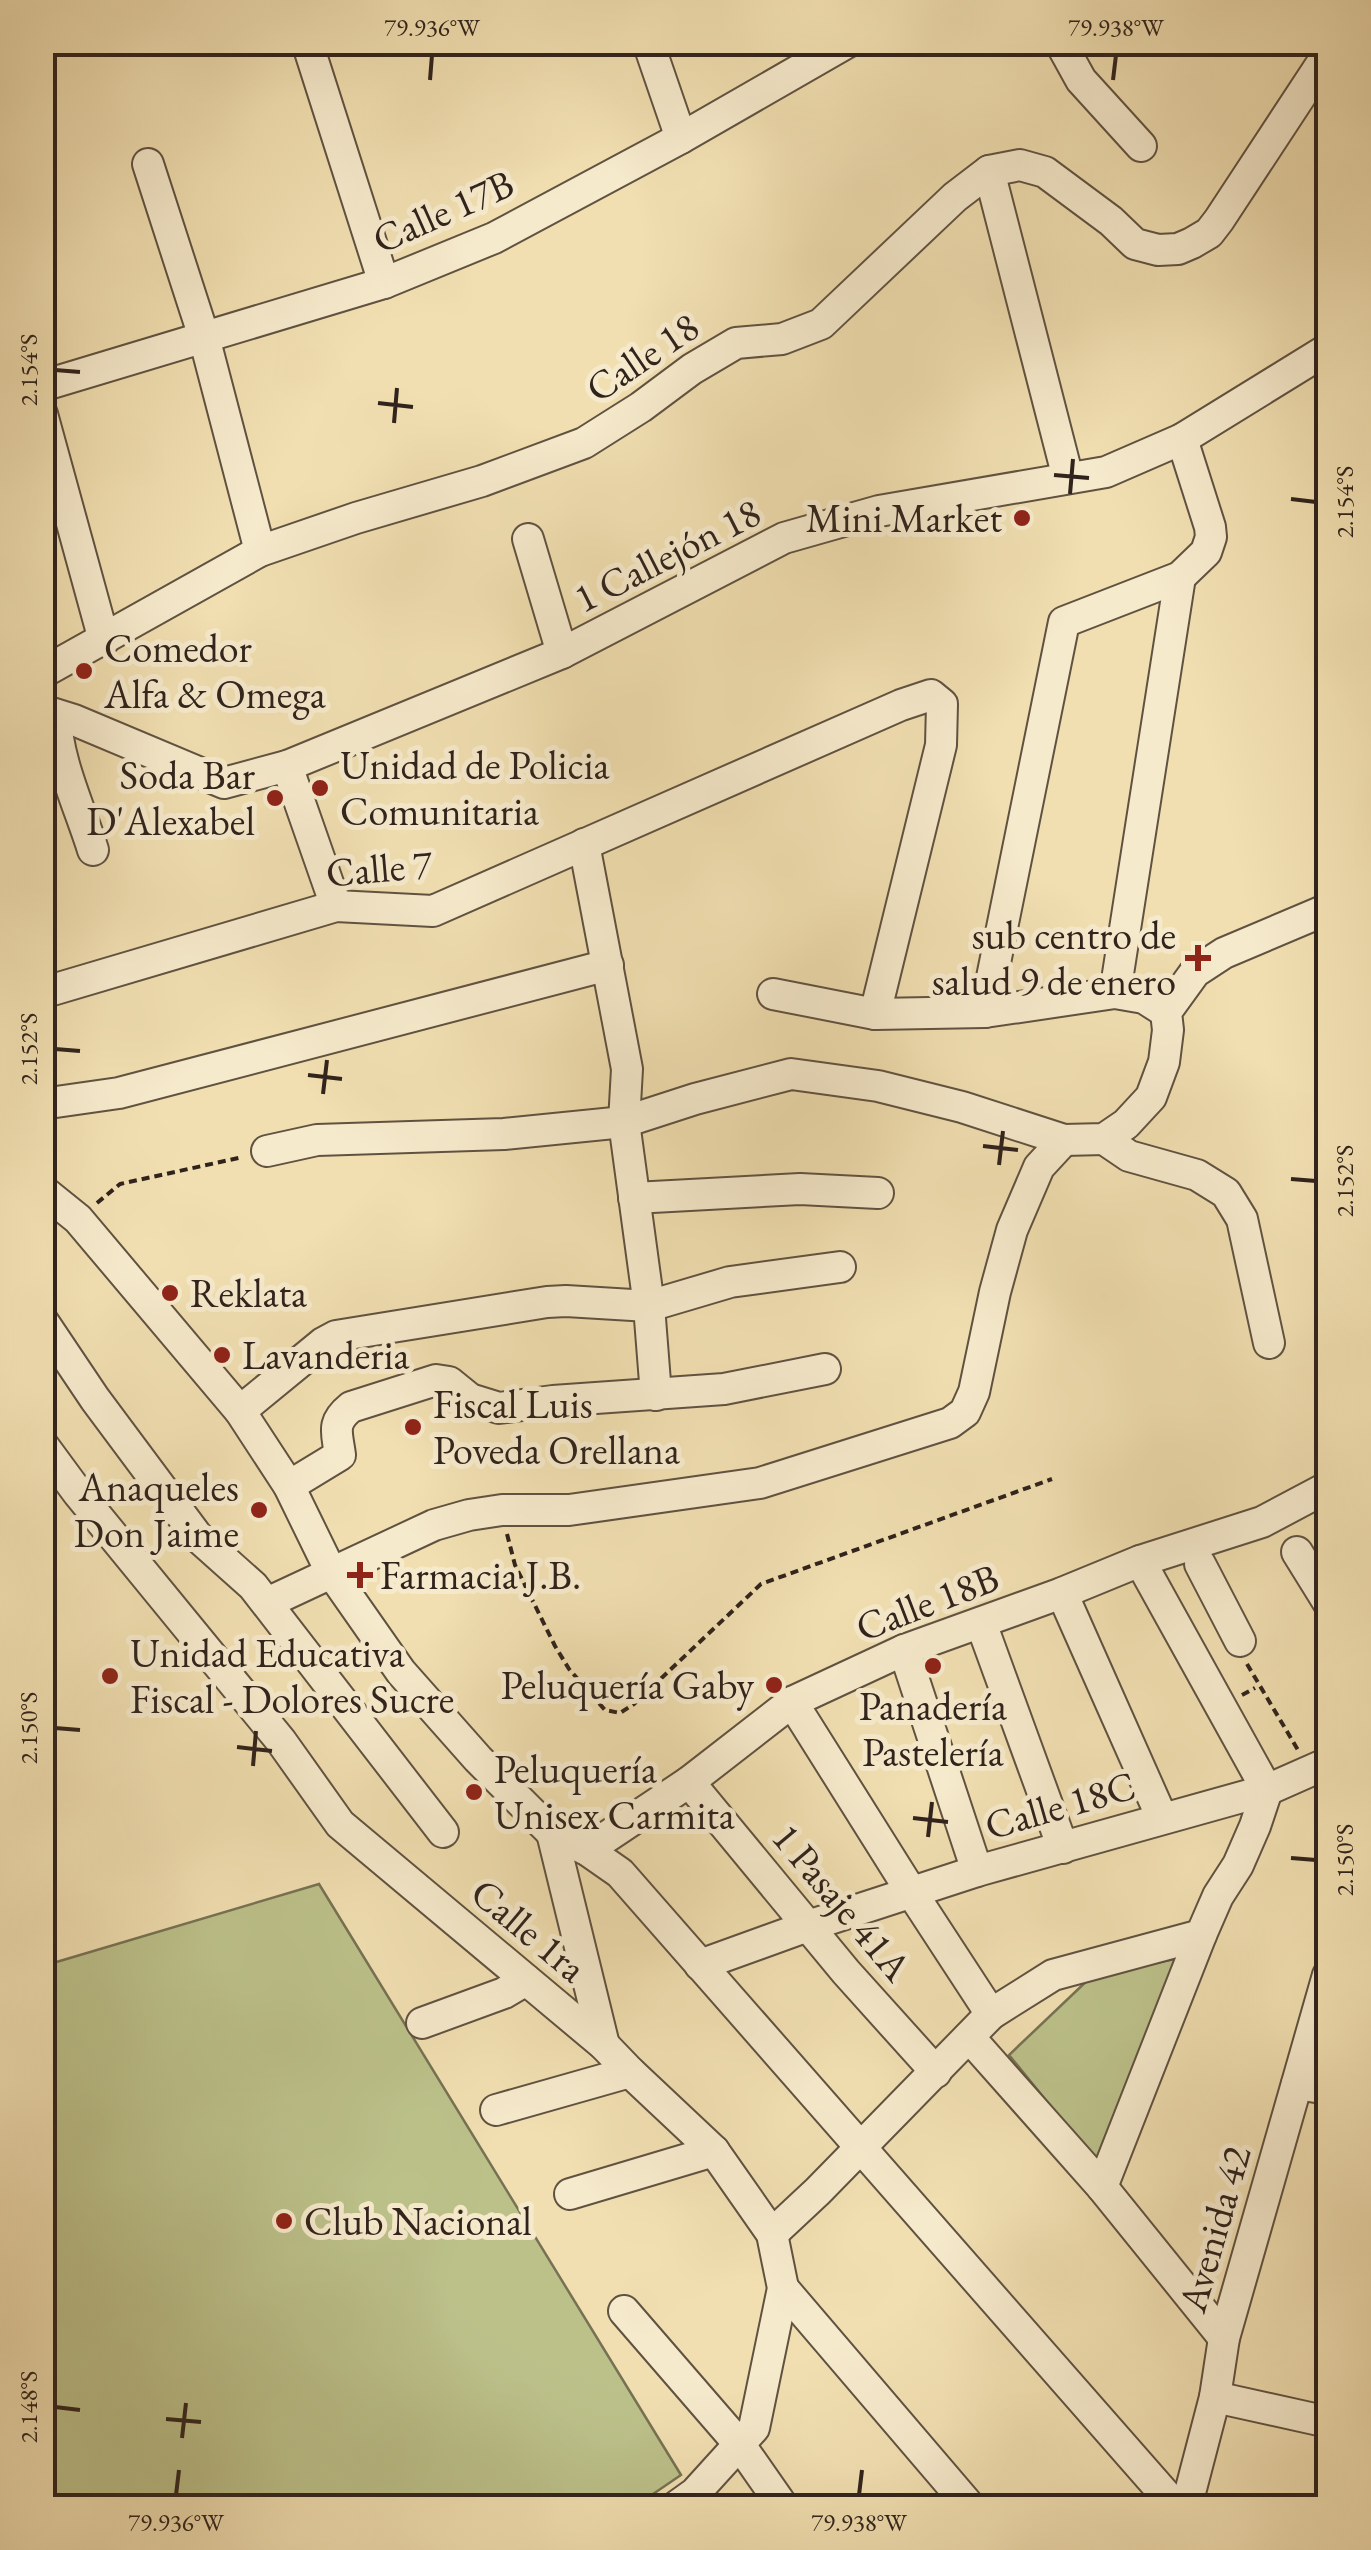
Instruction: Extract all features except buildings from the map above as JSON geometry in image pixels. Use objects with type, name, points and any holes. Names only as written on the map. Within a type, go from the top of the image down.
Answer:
[{"type":"street","points":[[307,42],[384,283]]},
{"type":"street","points":[[648,42],[681,138]]},
{"type":"street","name":"Calle 17B","points":[[42,386],[384,283],[494,238],[681,138],[848,42]]},
{"type":"street","points":[[1060,42],[1081,80],[1141,146]]},
{"type":"street","points":[[1068,478],[990,170],[1020,165],[1045,172],[1135,244],[1158,250],[1178,248],[1209,233],[1328,54]]},
{"type":"street","points":[[148,164],[204,337],[260,551]]},
{"type":"street","name":"Calle 18","points":[[42,673],[260,551],[482,481],[584,443],[692,368],[736,343],[782,339],[820,324],[955,196],[990,170]]},
{"type":"street","name":"1 Callejón 18","points":[[49,712],[224,783],[287,766],[562,653],[784,538],[878,511],[1106,472],[1182,439],[1328,349]]},
{"type":"street","points":[[42,414],[104,640]]},
{"type":"street","points":[[985,1012],[1064,622],[1180,577],[1206,552],[1210,526],[1182,439]]},
{"type":"street","points":[[528,539],[562,653]]},
{"type":"street","points":[[1116,993],[1180,577]]},
{"type":"street","name":"Calle 7","points":[[42,993],[336,906],[433,911],[931,695],[942,704],[941,746],[875,1014]]},
{"type":"street","points":[[49,712],[94,850]]},
{"type":"street","points":[[287,766],[336,906]]},
{"type":"street","points":[[584,844],[626,1069],[624,1122],[649,1306],[656,1395]]},
{"type":"street","points":[[268,1151],[317,1140],[504,1134],[624,1122],[791,1074],[878,1086],[962,1107],[1064,1140],[1104,1139],[1126,1124],[1151,1097],[1164,1062],[1166,1012],[1194,972],[1224,953],[1328,910]]},
{"type":"street","points":[[42,1104],[120,1093],[608,965]]},
{"type":"street","points":[[773,994],[875,1014],[985,1012],[1116,993],[1144,998],[1166,1012]]},
{"type":"street","points":[[1104,1139],[1130,1156],[1197,1176],[1226,1193],[1242,1219],[1269,1343]]},
{"type":"street","points":[[267,1603],[434,1525],[469,1515],[502,1510],[569,1510],[760,1483],[950,1423],[965,1412],[974,1392],[994,1292],[1012,1230],[1039,1167],[1064,1140]]},
{"type":"street","points":[[42,1190],[78,1219],[240,1411],[289,1486],[331,1572],[401,1672],[478,1759],[552,1833],[587,1850],[620,1873],[1178,2508]]},
{"type":"street","points":[[634,1198],[800,1190],[878,1193]]},
{"type":"street","points":[[240,1411],[336,1336],[547,1302],[649,1306],[730,1282],[840,1267]]},
{"type":"street","points":[[42,1320],[197,1536],[253,1586],[443,1832]]},
{"type":"street","points":[[289,1486],[340,1455],[336,1426],[340,1416],[351,1407],[436,1380],[450,1382],[470,1399],[499,1408],[724,1389],[825,1369]]},
{"type":"street","name":"Calle 1ra","points":[[42,1444],[281,1742],[340,1824],[604,2045],[714,2150],[772,2234],[783,2288],[754,2428],[695,2492],[674,2508]]},
{"type":"street","name":"Calle 18B","points":[[587,1850],[689,1782],[792,1702],[904,1650],[1140,1561],[1262,1522],[1328,1488]]},
{"type":"street","points":[[1297,1552],[1328,1602]]},
{"type":"street","points":[[1102,2187],[1201,1935],[1256,1826],[1267,1790],[1140,1561]]},
{"type":"street","points":[[1200,1564],[1240,1641]]},
{"type":"street","points":[[1062,1592],[1162,1818]]},
{"type":"street","points":[[980,1623],[1063,1848]]},
{"type":"street","points":[[904,1650],[978,1870]]},
{"type":"street","points":[[792,1702],[991,2014]]},
{"type":"street","name":"Calle 18C","points":[[700,1965],[978,1870],[1267,1790],[1328,1762]]},
{"type":"street","name":"1 Pasaje 41A","points":[[689,1782],[936,2072]]},
{"type":"street","points":[[552,1833],[604,2045]]},
{"type":"street","points":[[772,2234],[991,2014],[1052,1975],[1201,1935]]},
{"type":"street","name":"Avenida 42","points":[[1186,2508],[1215,2397],[1224,2338],[1328,1975]]},
{"type":"street","points":[[422,2024],[504,1993],[526,1980]]},
{"type":"street","points":[[969,2038],[1102,2187],[1224,2338]]},
{"type":"street","points":[[496,2110],[630,2072]]},
{"type":"street","points":[[1296,2084],[1328,2089]]},
{"type":"street","points":[[570,2194],[714,2150]]},
{"type":"street","points":[[783,2288],[972,2508]]},
{"type":"street","points":[[624,2310],[740,2445],[784,2508]]},
{"type":"street","points":[[1215,2397],[1328,2422]]},
{"type":"path","points":[[78,1219],[120,1184],[268,1151]]},
{"type":"path","points":[[502,1510],[515,1565],[568,1669],[604,1710],[620,1713],[761,1584],[1052,1480]]},
{"type":"green space","name":"Club Nacional","points":[[319,1884],[681,2475],[634,2507],[43,2507],[43,1966]]},
{"type":"green space","points":[[1180,1958],[1097,2163],[1009,2055],[1092,1976]]},
{"type":"place","name":"Mini Market","points":[[1022,518]]},
{"type":"place","name":"Comedor Alfa & Omega","points":[[84,671]]},
{"type":"place","name":"Unidad de Policia Comunitaria","points":[[320,788]]},
{"type":"place","name":"Soda Bar D'Alexabel","points":[[275,798]]},
{"type":"place","name":"sub centro de salud 9 de enero","points":[[1198,958]]},
{"type":"place","name":"Reklata","points":[[170,1293]]},
{"type":"place","name":"Lavanderia","points":[[222,1355]]},
{"type":"place","name":"Fiscal Luis Poveda Orellana","points":[[413,1427]]},
{"type":"place","name":"Anaqueles Don Jaime","points":[[259,1510]]},
{"type":"place","name":"Farmacia J.B.","points":[[360,1575]]},
{"type":"place","name":"Panadería Pastelería","points":[[933,1666]]},
{"type":"place","name":"Unidad Educativa Fiscal - Dolores Sucre","points":[[110,1676]]},
{"type":"place","name":"Peluquería Gaby","points":[[774,1685]]},
{"type":"place","name":"Peluquería Unisex Carmita","points":[[474,1792]]},
{"type":"place","name":"Club Nacional","points":[[284,2221]]}]
